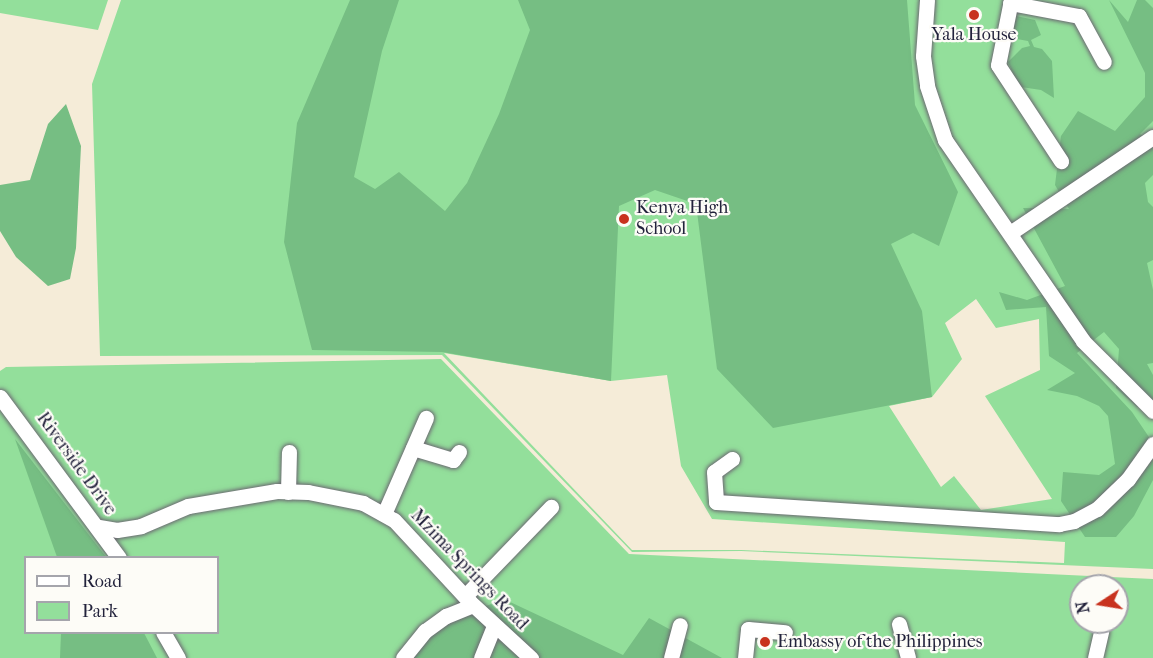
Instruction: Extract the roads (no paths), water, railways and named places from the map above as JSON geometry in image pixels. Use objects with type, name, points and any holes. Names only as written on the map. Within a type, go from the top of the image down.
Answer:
[{"type":"street","points":[[927,0],[923,56],[934,113],[959,163],[1083,340],[1138,394],[1152,414]]},
{"type":"street","points":[[1061,161],[998,65],[1010,2],[1079,15],[1104,63]]},
{"type":"street","points":[[1010,233],[1153,137]]},
{"type":"street","name":"Riverside Drive","points":[[0,397],[99,527],[117,556]]},
{"type":"street","points":[[384,514],[426,418]]},
{"type":"street","points":[[732,459],[714,472],[716,502],[1059,524],[1074,521],[1097,509],[1128,479],[1153,444]]},
{"type":"street","points":[[413,448],[453,460],[459,452]]},
{"type":"street","points":[[288,492],[289,452]]},
{"type":"street","name":"Mzima Springs Road","points":[[99,527],[117,530],[141,526],[188,506],[234,496],[288,492],[363,503],[384,514],[413,538],[469,601],[531,658]]},
{"type":"street","points":[[404,658],[425,631],[469,601],[551,507]]},
{"type":"street","points":[[899,624],[908,658]]},
{"type":"street","points":[[671,658],[680,625]]},
{"type":"street","points":[[481,658],[494,626]]},
{"type":"street","points":[[745,658],[748,629],[785,632]]},
{"type":"street","points":[[164,634],[178,658]]},
{"type":"street","points":[[1095,658],[1100,634]]},
{"type":"place","name":"Yala House","points":[[974,15]]},
{"type":"place","name":"Kenya High School","points":[[624,219]]},
{"type":"place","name":"Embassy of the Philippines","points":[[765,642]]}]
